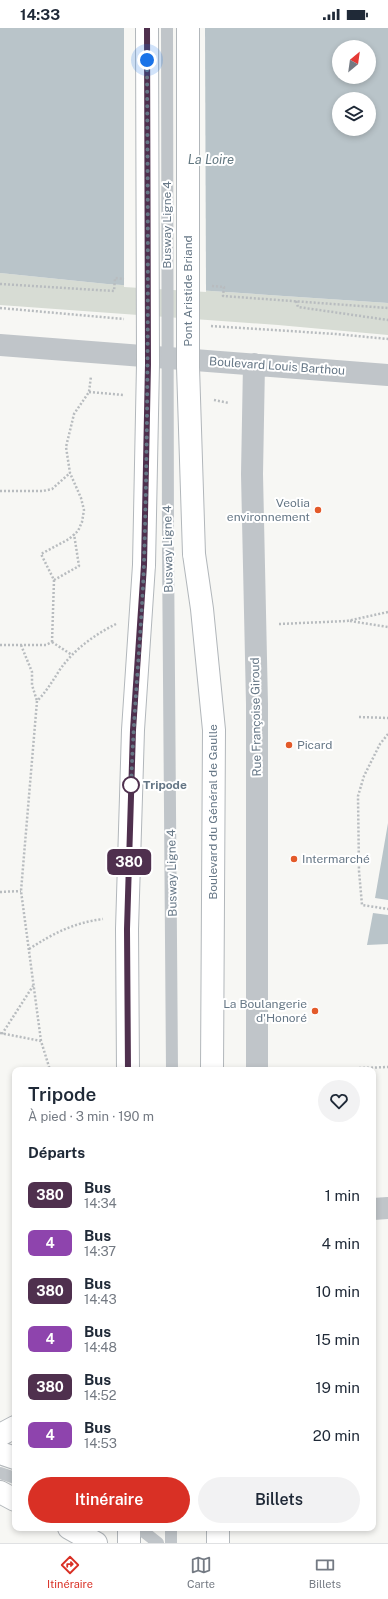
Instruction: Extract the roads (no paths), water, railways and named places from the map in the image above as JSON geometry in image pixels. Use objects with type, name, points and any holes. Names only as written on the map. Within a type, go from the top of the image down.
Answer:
[{"type":"main road","points":[[128,1067],[127,929],[132,770],[144,565],[148,397],[146,28]]},
{"type":"main road","name":"Pont Aristide Briand","points":[[188,28],[189,397],[194,554]]},
{"type":"main road","name":"Boulevard du Général de Gaulle","points":[[194,554],[202,609],[214,730],[212,1067]]},
{"type":"main road","points":[[0,1435],[12,1429]]},
{"type":"main road","points":[[0,1453],[12,1457]]},
{"type":"main road","points":[[0,1492],[12,1498]]},
{"type":"main road","points":[[74,1531],[96,1543]]},
{"type":"main road","points":[[129,1531],[129,1543]]},
{"type":"main road","points":[[218,1531],[218,1543]]},
{"type":"street","name":"Boulevard Louis Barthou","points":[[0,345],[388,375]]},
{"type":"street","name":"Rue Françoise Giroud","points":[[254,364],[255,406],[252,474],[254,626],[257,704],[258,1067]]},
{"type":"street","points":[[376,1209],[388,1208]]},
{"type":"lane","name":"Busway Ligne 4","points":[[166,28],[172,1067]]},
{"type":"lane","points":[[0,1473],[12,1477]]},
{"type":"lane","points":[[143,1531],[158,1543]]},
{"type":"lane","points":[[171,1531],[171,1543]]},
{"type":"water","name":"La Loire","points":[[0,28],[388,28],[388,303],[107,284],[0,273]]},
{"type":"water","points":[[388,823],[388,900],[375,898]]},
{"type":"water","points":[[373,913],[388,915],[388,944],[367,945]]},
{"type":"place","name":"Veolia environnement","points":[[318,510]]},
{"type":"place","name":"Picard","points":[[289,745]]},
{"type":"place","name":"Tripode","points":[[131,785]]},
{"type":"place","name":"Intermarché","points":[[294,859]]},
{"type":"place","name":"La Boulangerie d'Honoré","points":[[315,1011]]}]
